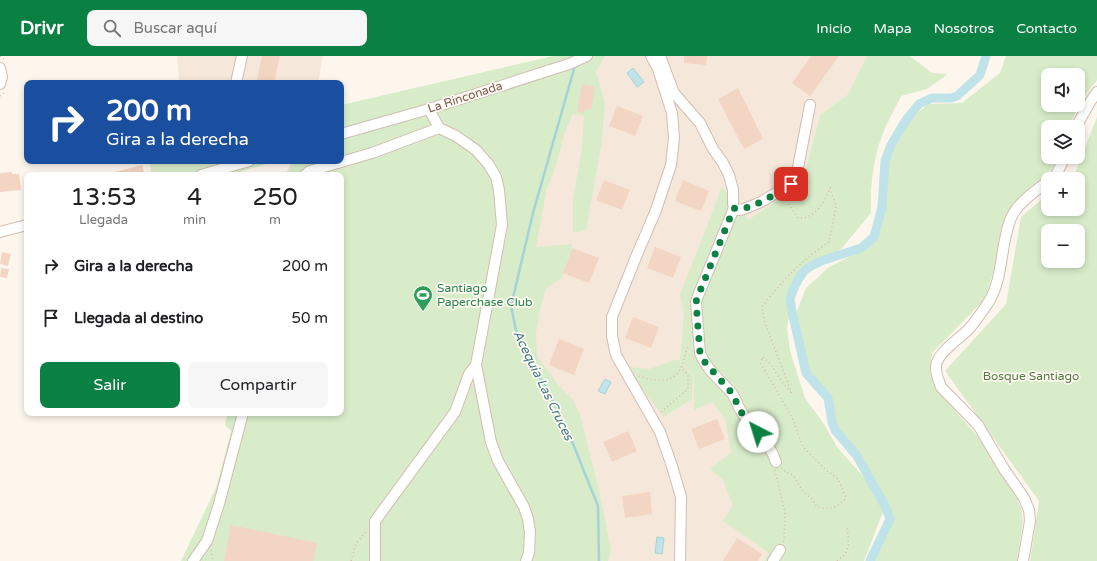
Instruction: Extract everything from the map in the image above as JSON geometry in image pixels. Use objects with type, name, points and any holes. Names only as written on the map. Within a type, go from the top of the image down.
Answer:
[{"type":"street","points":[[237,80],[242,56]]},
{"type":"street","name":"La Rinconada","points":[[344,133],[569,64],[586,56]]},
{"type":"street","points":[[651,56],[658,69],[672,113],[674,138],[671,165],[656,210],[612,317],[612,336],[616,355],[660,432],[672,466],[681,497],[680,561]]},
{"type":"street","points":[[660,56],[674,93],[700,122],[712,149],[726,169],[733,190],[732,204],[734,208],[696,302],[700,353],[703,360],[732,393],[741,412],[767,442],[776,462]]},
{"type":"street","points":[[0,68],[2,77],[0,84]]},
{"type":"street","points":[[1080,120],[1097,92]]},
{"type":"street","points":[[734,208],[738,210],[761,202],[791,184],[796,178],[810,105]]},
{"type":"street","points":[[429,108],[439,128],[456,136],[476,150],[489,164],[496,177],[499,190],[502,225],[476,365],[491,442],[498,461],[524,507],[528,519],[530,532],[529,553],[526,561]]},
{"type":"street","points":[[344,161],[372,153],[439,128]]},
{"type":"street","points":[[207,172],[227,164]]},
{"type":"street","points":[[309,172],[334,164]]},
{"type":"street","points":[[1023,561],[1030,521],[1029,510],[1024,498],[1004,469],[978,425],[941,387],[938,381],[936,366],[938,360],[968,330],[989,302],[996,285],[1012,217],[1025,199],[1041,186]]},
{"type":"street","points":[[0,232],[24,226]]},
{"type":"street","points":[[375,561],[375,521],[455,412],[469,374],[476,365]]},
{"type":"street","points":[[193,561],[207,541],[219,504],[242,416]]},
{"type":"street","points":[[773,561],[780,550]]},
{"type":"path","points":[[776,462],[777,466],[793,475],[804,493],[812,499],[817,507],[825,509],[842,502],[846,497],[838,479],[826,470],[803,447],[792,417],[761,364],[762,357],[773,366],[778,376],[792,394],[765,323],[762,307],[787,276],[810,254],[829,242],[836,206],[830,188],[824,202],[813,214],[804,218],[798,218],[782,194]]},
{"type":"path","points":[[634,375],[659,381],[677,375],[682,368],[686,350],[699,335]]},
{"type":"path","points":[[661,412],[688,389],[688,375],[682,368]]},
{"type":"path","points":[[776,462],[775,470],[785,513],[784,538],[780,550]]},
{"type":"path","points":[[351,561],[356,544],[362,534],[375,521]]},
{"type":"path","points":[[837,561],[847,550],[850,542],[847,528]]},
{"type":"shaded area","points":[[177,56],[323,56],[319,80],[179,80]]},
{"type":"shaded area","points":[[573,56],[867,56],[848,94],[820,115],[802,183],[748,220],[729,395],[772,561],[601,561],[516,341]]},
{"type":"green space","name":"Santiago Paperchase Club","points":[[553,56],[605,56],[596,72],[605,104],[601,146],[586,230],[573,233],[573,199],[582,148],[584,116],[573,114],[564,134],[556,166],[547,188],[536,247],[572,244],[573,265],[562,277],[546,289],[540,309],[536,334],[537,356],[559,386],[573,400],[580,415],[600,495],[611,549],[608,561],[181,561],[216,488],[231,431],[225,425],[226,416],[344,416],[344,172],[287,172],[291,164],[344,164],[344,104]]},
{"type":"green space","points":[[867,56],[910,56],[932,73],[948,74],[927,89],[901,96],[884,131],[876,154],[871,193],[871,213],[842,248],[828,257],[821,259],[799,282],[791,304],[787,328],[790,351],[805,398],[824,424],[837,447],[867,481],[878,499],[883,512],[864,561],[764,561],[769,553],[723,521],[733,506],[723,480],[710,469],[731,452],[725,419],[712,402],[694,410],[694,376],[680,360],[684,313],[680,295],[722,187],[748,220],[802,183],[820,115],[848,94]]},
{"type":"green space","points":[[1006,56],[1097,56],[1097,80],[1085,96],[1085,68],[1041,68],[1041,112],[1076,112],[1072,120],[1041,120],[1041,164],[1054,164],[1052,169],[1049,172],[1041,172],[1041,179],[1016,201],[1009,214],[985,299],[932,353],[930,367],[938,391],[979,438],[995,465],[1014,491],[1021,508],[1023,521],[1017,561],[873,561],[893,519],[888,505],[859,455],[839,436],[825,398],[812,382],[806,364],[795,316],[806,288],[829,267],[863,250],[875,229],[881,202],[882,169],[900,131],[928,104],[962,103],[1000,73]]},
{"type":"green space","name":"Bosque Santiago","points":[[1097,117],[1097,561],[1030,561],[1039,501],[945,371],[1006,304],[1021,217],[1041,200],[1041,216],[1085,216],[1085,172],[1075,172],[1079,164],[1085,164],[1085,148]]},
{"type":"green space","points":[[150,164],[266,164],[240,172],[151,172]]},
{"type":"green space","points":[[678,359],[693,376],[692,399],[664,417],[640,386],[630,367],[649,369]]},
{"type":"water","points":[[633,68],[644,82],[637,87],[627,73]]},
{"type":"water","points":[[605,379],[611,382],[605,394],[598,391]]},
{"type":"water","points":[[657,537],[664,538],[662,554],[655,553]]},
{"type":"building","points":[[262,56],[280,56],[275,80],[257,80]]},
{"type":"building","points":[[684,56],[707,56],[706,65],[684,63]]},
{"type":"building","points":[[811,56],[839,56],[810,96],[792,83]]},
{"type":"building","points":[[582,84],[595,87],[591,110],[585,109],[584,113],[577,112]]},
{"type":"building","points":[[738,88],[763,139],[744,149],[718,99]]},
{"type":"building","points":[[617,106],[643,116],[635,136],[609,126]]},
{"type":"building","points":[[142,165],[144,172],[115,172]]},
{"type":"building","points":[[12,172],[12,174],[19,174],[21,190],[0,192],[0,173]]},
{"type":"building","points":[[604,180],[630,190],[622,210],[596,200]]},
{"type":"building","points":[[683,180],[709,191],[701,211],[675,201]]},
{"type":"building","points":[[655,247],[681,257],[673,278],[647,268]]},
{"type":"building","points":[[573,248],[599,258],[589,283],[563,273]]},
{"type":"building","points":[[2,252],[11,254],[8,266],[0,264]]},
{"type":"building","points":[[1,268],[9,269],[7,278],[0,277]]},
{"type":"building","points":[[633,317],[659,327],[651,348],[625,338]]},
{"type":"building","points":[[559,339],[584,349],[574,375],[549,365]]},
{"type":"building","points":[[717,419],[725,439],[699,449],[691,429]]},
{"type":"building","points":[[628,431],[637,451],[612,462],[603,442]]},
{"type":"building","points":[[650,492],[652,514],[625,518],[622,496]]},
{"type":"building","points":[[231,525],[317,543],[313,561],[224,561]]},
{"type":"building","points":[[737,538],[762,554],[758,561],[723,561]]},
{"type":"waterway","points":[[870,561],[890,519],[885,506],[857,456],[835,430],[832,422],[828,398],[806,373],[790,299],[798,280],[805,270],[824,260],[861,248],[874,237],[882,207],[885,161],[891,145],[906,120],[919,104],[932,98],[951,98],[957,96],[980,75],[986,56]]},
{"type":"waterway","name":"Acequia Las Cruces","points":[[574,69],[533,213],[511,306],[516,330],[529,360],[546,387],[567,429],[598,506],[599,561]]},
{"type":"place","name":"Santiago Paperchase Club","points":[[423,312]]},
{"type":"route","points":[[758,432],[741,412],[732,393],[703,360],[700,353],[696,302],[734,208],[738,210],[744,209],[761,202],[791,184]]}]
